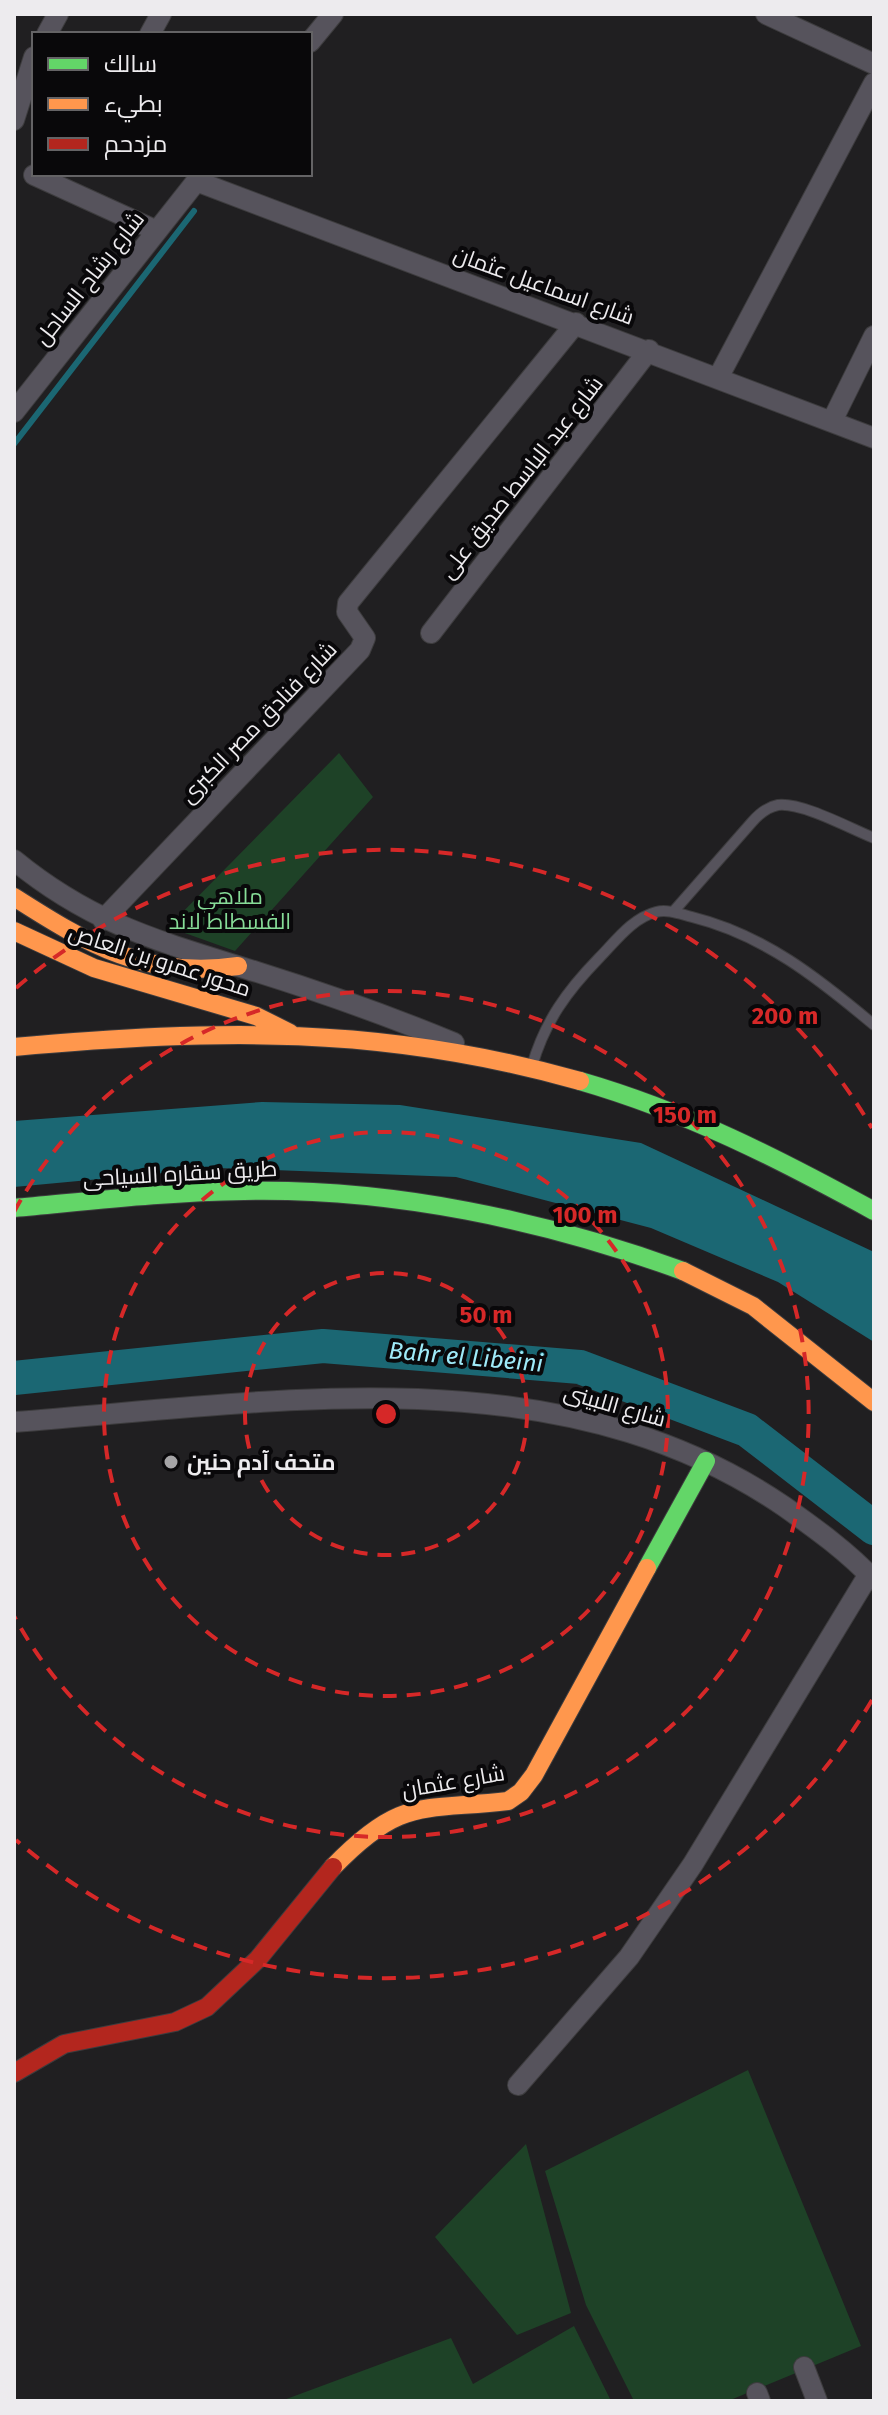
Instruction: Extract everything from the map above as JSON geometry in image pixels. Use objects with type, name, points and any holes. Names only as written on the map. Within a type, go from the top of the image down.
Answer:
[{"type":"main road","points":[[14,897],[81,938],[137,964],[177,971],[238,966]]},
{"type":"main road","name":"محور عمرو بن العاص","points":[[14,931],[94,968],[256,1016],[290,1033]]},
{"type":"main road","points":[[14,1047],[142,1036],[290,1033],[414,1044],[487,1058],[589,1085],[715,1128],[874,1211]]},
{"type":"main road","name":"طريق سقاره السياحى","points":[[14,1208],[196,1192],[288,1192],[381,1198],[488,1215],[563,1232],[652,1260],[735,1295],[874,1402]]},
{"type":"main road","name":"شارع عثمان","points":[[14,2073],[41,2054],[73,2040],[171,2024],[206,2008],[241,1978],[352,1847],[387,1819],[413,1809],[508,1801],[521,1792],[534,1775],[706,1461]]},
{"type":"street","points":[[48,32],[58,14]]},
{"type":"street","points":[[151,32],[161,14]]},
{"type":"street","points":[[312,40],[333,14]]},
{"type":"street","points":[[766,14],[874,64]]},
{"type":"street","points":[[14,120],[32,63]]},
{"type":"street","points":[[719,376],[874,83]]},
{"type":"street","points":[[40,176],[68,181],[157,231]]},
{"type":"street","name":"شارع اسماعيل عثمان","points":[[199,178],[874,438]]},
{"type":"street","name":"شارع رشاح الساحل","points":[[14,412],[199,178]]},
{"type":"street","name":"شارع فنادق مصر الكبرى","points":[[103,920],[360,650],[365,638],[347,612],[351,599],[576,323]]},
{"type":"street","points":[[832,421],[874,336]]},
{"type":"street","name":"شارع عبد الباسط صديق على","points":[[431,633],[649,350]]},
{"type":"street","points":[[14,860],[51,889],[103,920],[160,943],[388,1015],[487,1058]]},
{"type":"street","name":"شارع اللبينى","points":[[14,1422],[354,1397],[501,1403],[571,1415],[640,1434],[706,1461],[764,1493],[819,1531],[871,1577]]},
{"type":"street","points":[[518,2085],[629,1957],[693,1864],[871,1577]]},
{"type":"street","points":[[804,2367],[817,2401]]},
{"type":"lane","points":[[673,912],[752,822],[763,811],[777,805],[792,806],[874,838]]},
{"type":"lane","points":[[531,1069],[548,1023],[574,984],[643,917],[673,912],[763,944],[817,977],[874,1025]]},
{"type":"green space","name":"ملاهي الفسطاط لاند","points":[[339,753],[373,797],[235,951],[168,927]]},
{"type":"green space","points":[[748,2070],[861,2346],[728,2401],[634,2401],[586,2305],[545,2171]]},
{"type":"green space","points":[[526,2144],[571,2313],[517,2335],[435,2237]]},
{"type":"green space","points":[[574,2326],[611,2401],[281,2401],[451,2338],[473,2384]]},
{"type":"water","points":[[262,1102],[400,1105],[641,1143],[874,1252],[874,1342],[778,1282],[651,1228],[456,1177],[218,1168],[14,1187],[14,1121]]},
{"type":"waterway","points":[[14,444],[194,211]]},
{"type":"waterway","name":"Bahr el Libeini","points":[[14,1378],[323,1346],[580,1367],[747,1430],[874,1528]]},
{"type":"traffic: fast","points":[[580,1081],[657,1107],[731,1138],[874,1211]]},
{"type":"traffic: fast","points":[[14,1208],[215,1192],[300,1191],[355,1195],[522,1222],[683,1271]]},
{"type":"traffic: fast","points":[[647,1568],[706,1461]]},
{"type":"traffic: slow","points":[[14,897],[68,930],[146,963],[205,969],[238,966]]},
{"type":"traffic: slow","points":[[14,931],[94,968],[256,1016],[290,1033]]},
{"type":"traffic: slow","points":[[14,1047],[160,1037],[299,1036],[437,1050],[580,1081]]},
{"type":"traffic: slow","points":[[683,1271],[753,1306],[874,1402]]},
{"type":"traffic: slow","points":[[333,1867],[356,1844],[395,1818],[432,1808],[508,1801],[521,1792],[534,1775],[647,1568]]},
{"type":"traffic: jam","points":[[14,2073],[64,2044],[175,2022],[207,2007],[258,1959],[333,1867]]},
{"type":"place","name":"متحف آدم حنين","points":[[171,1462]]}]
